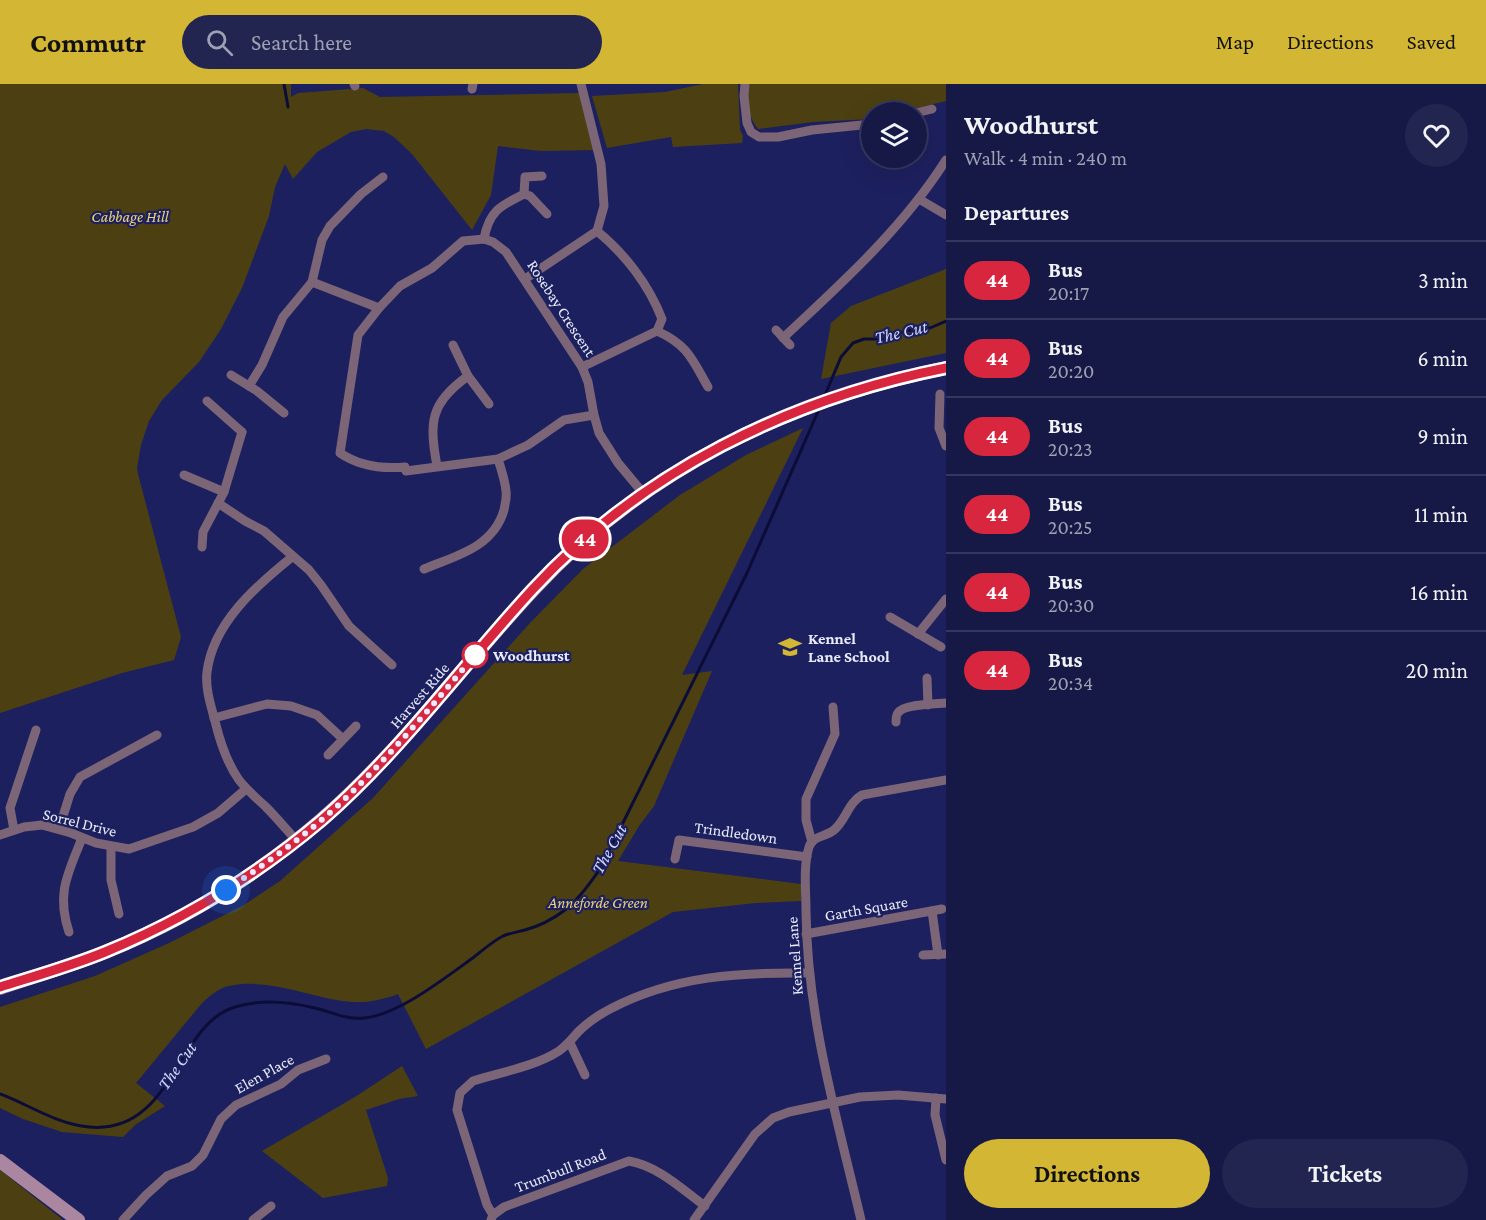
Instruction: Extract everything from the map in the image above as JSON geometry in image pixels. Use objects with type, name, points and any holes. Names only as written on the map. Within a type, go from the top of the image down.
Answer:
[{"type":"street","points":[[525,279],[597,231],[604,206],[603,193],[598,149],[581,84]]},
{"type":"street","points":[[745,84],[747,123],[751,132],[759,137],[778,137],[861,124]]},
{"type":"street","points":[[927,110],[932,109]]},
{"type":"street","points":[[790,345],[779,334],[842,283],[892,231],[920,199],[946,160]]},
{"type":"street","points":[[524,194],[525,177],[542,176]]},
{"type":"street","points":[[249,386],[262,365],[283,317],[312,282],[322,240],[330,226],[361,194],[383,177]]},
{"type":"street","points":[[547,214],[530,196],[524,194],[495,210],[486,225],[484,239],[463,241],[432,268],[400,286],[380,308],[358,334],[340,453],[373,466],[405,467],[406,471],[498,459],[528,446],[564,420],[594,415]]},
{"type":"street","points":[[920,199],[946,215]]},
{"type":"street","points":[[582,367],[657,331],[662,319],[654,300],[620,251],[597,231]]},
{"type":"street","name":"Rosebay Crescent","points":[[484,239],[493,242],[506,252],[582,367],[588,381],[599,433],[643,493]]},
{"type":"street","points":[[312,282],[380,308]]},
{"type":"street","points":[[657,331],[674,338],[688,352],[708,387]]},
{"type":"street","points":[[453,345],[468,376],[489,404]]},
{"type":"street","name":"Harvest Ride","points":[[0,987],[103,953],[162,927],[215,898],[296,840],[347,797],[393,750],[490,637],[550,572],[606,520],[643,493],[695,460],[758,428],[818,403],[866,388],[946,368]]},
{"type":"street","points":[[231,375],[284,413]]},
{"type":"street","points":[[437,466],[432,438],[434,416],[443,399],[454,386],[468,376]]},
{"type":"street","points":[[940,394],[939,428],[946,446]]},
{"type":"street","points":[[202,547],[203,532],[224,492],[243,431],[207,401]]},
{"type":"street","points":[[424,570],[474,549],[495,531],[506,499],[498,459]]},
{"type":"street","points":[[184,475],[224,492]]},
{"type":"street","points":[[218,503],[264,531],[309,570],[349,626],[392,665]]},
{"type":"street","points":[[292,557],[251,592],[232,617],[215,644],[207,673],[207,686],[227,759],[246,789],[296,840]]},
{"type":"street","points":[[918,634],[946,599]]},
{"type":"street","points":[[890,617],[941,647]]},
{"type":"street","points":[[927,678],[928,705]]},
{"type":"street","points":[[896,722],[897,713],[901,709],[946,703]]},
{"type":"street","points":[[214,718],[267,704],[291,706],[317,715],[343,739]]},
{"type":"street","points":[[833,707],[835,734],[806,799],[806,820],[812,842],[835,829],[854,800],[862,795],[946,780]]},
{"type":"street","points":[[328,755],[356,726]]},
{"type":"street","points":[[14,830],[10,808],[36,730]]},
{"type":"street","points":[[59,829],[70,795],[80,777],[157,735]]},
{"type":"street","name":"Sorrel Drive","points":[[0,835],[33,825],[59,829],[111,847],[135,847],[193,827],[218,813],[246,789]]},
{"type":"street","points":[[69,932],[63,915],[63,888],[82,838]]},
{"type":"street","name":"Trindledown","points":[[675,859],[679,840],[807,857]]},
{"type":"street","name":"Kennel Lane","points":[[812,842],[807,857],[806,934],[809,973],[816,1027],[861,1220]]},
{"type":"street","points":[[111,847],[111,880],[119,915]]},
{"type":"street","name":"Garth Square","points":[[806,934],[942,909]]},
{"type":"street","name":"Garth Square","points":[[923,955],[942,955],[932,911]]},
{"type":"street","points":[[492,1217],[457,1110],[460,1093],[472,1081],[543,1060],[570,1043],[598,1016],[629,1000],[665,987],[732,974],[809,973]]},
{"type":"street","points":[[570,1043],[585,1075]]},
{"type":"street","name":"Elen Place","points":[[123,1220],[167,1176],[192,1166],[203,1155],[221,1119],[236,1105],[281,1084],[298,1070],[326,1059]]},
{"type":"street","points":[[694,1220],[755,1134],[766,1123],[789,1112],[879,1096],[946,1099]]},
{"type":"street","points":[[936,1098],[935,1115],[946,1160]]},
{"type":"street","points":[[0,1161],[78,1220]]},
{"type":"street","name":"Trumbull Road","points":[[492,1217],[504,1207],[629,1161],[643,1164],[654,1170],[705,1206]]},
{"type":"street","points":[[253,1220],[271,1206]]},
{"type":"green space","name":"Cabbage Hill","points":[[0,84],[291,84],[291,97],[298,93],[363,88],[380,97],[579,93],[594,150],[541,151],[498,146],[491,195],[472,230],[412,154],[384,131],[366,129],[351,132],[317,152],[293,179],[285,164],[275,187],[269,216],[242,288],[221,329],[199,362],[162,400],[149,421],[141,445],[138,474],[181,637],[174,660],[122,673],[0,713]]},
{"type":"green space","points":[[703,84],[738,84],[742,143],[673,147],[671,137],[607,148],[592,96],[665,92]]},
{"type":"green space","points":[[748,84],[946,84],[946,101],[927,106],[927,102],[861,102],[861,120],[813,122],[758,129],[750,114]]},
{"type":"green space","points":[[946,269],[946,353],[821,379],[831,323],[851,306]]},
{"type":"green space","name":"Anneforde Green","points":[[803,428],[682,675],[712,671],[654,806],[618,861],[801,884],[801,901],[756,903],[673,912],[426,1049],[398,994],[365,1002],[353,1002],[260,984],[225,987],[202,1003],[136,1083],[165,1106],[135,1125],[123,1137],[62,1132],[23,1119],[0,1108],[0,1007],[95,976],[169,943],[244,905],[280,881],[373,798],[530,623],[583,569],[680,495],[746,455]]},
{"type":"green space","points":[[402,1066],[418,1096],[399,1099],[366,1110],[388,1178],[387,1186],[323,1198],[262,1151],[355,1097]]},
{"type":"green space","points":[[0,1170],[63,1220],[0,1220]]},
{"type":"waterway","points":[[284,84],[288,107]]},
{"type":"waterway","name":"The Cut","points":[[825,395],[841,357],[853,343],[864,339],[887,339],[905,331],[930,328],[946,321]]},
{"type":"waterway","name":"The Cut","points":[[0,1094],[65,1122],[89,1127],[117,1125],[139,1114],[157,1097],[199,1034],[215,1017],[235,1007],[275,1002],[305,1006],[351,1018],[377,1015],[421,994],[499,938],[541,924],[565,910],[580,896],[600,869],[747,573],[820,407]]},
{"type":"bus line","name":"44","points":[[0,987],[76,963],[162,927],[215,898],[296,840],[347,797],[393,750],[490,637],[550,572],[606,520],[679,469],[748,433],[818,403],[899,378],[946,368]]},
{"type":"place","name":"Kennel Lane School","points":[[790,647]]},
{"type":"place","name":"Woodhurst","points":[[475,655]]},
{"type":"route","points":[[226,890],[296,840],[347,797],[416,725],[480,649],[475,655]]}]
